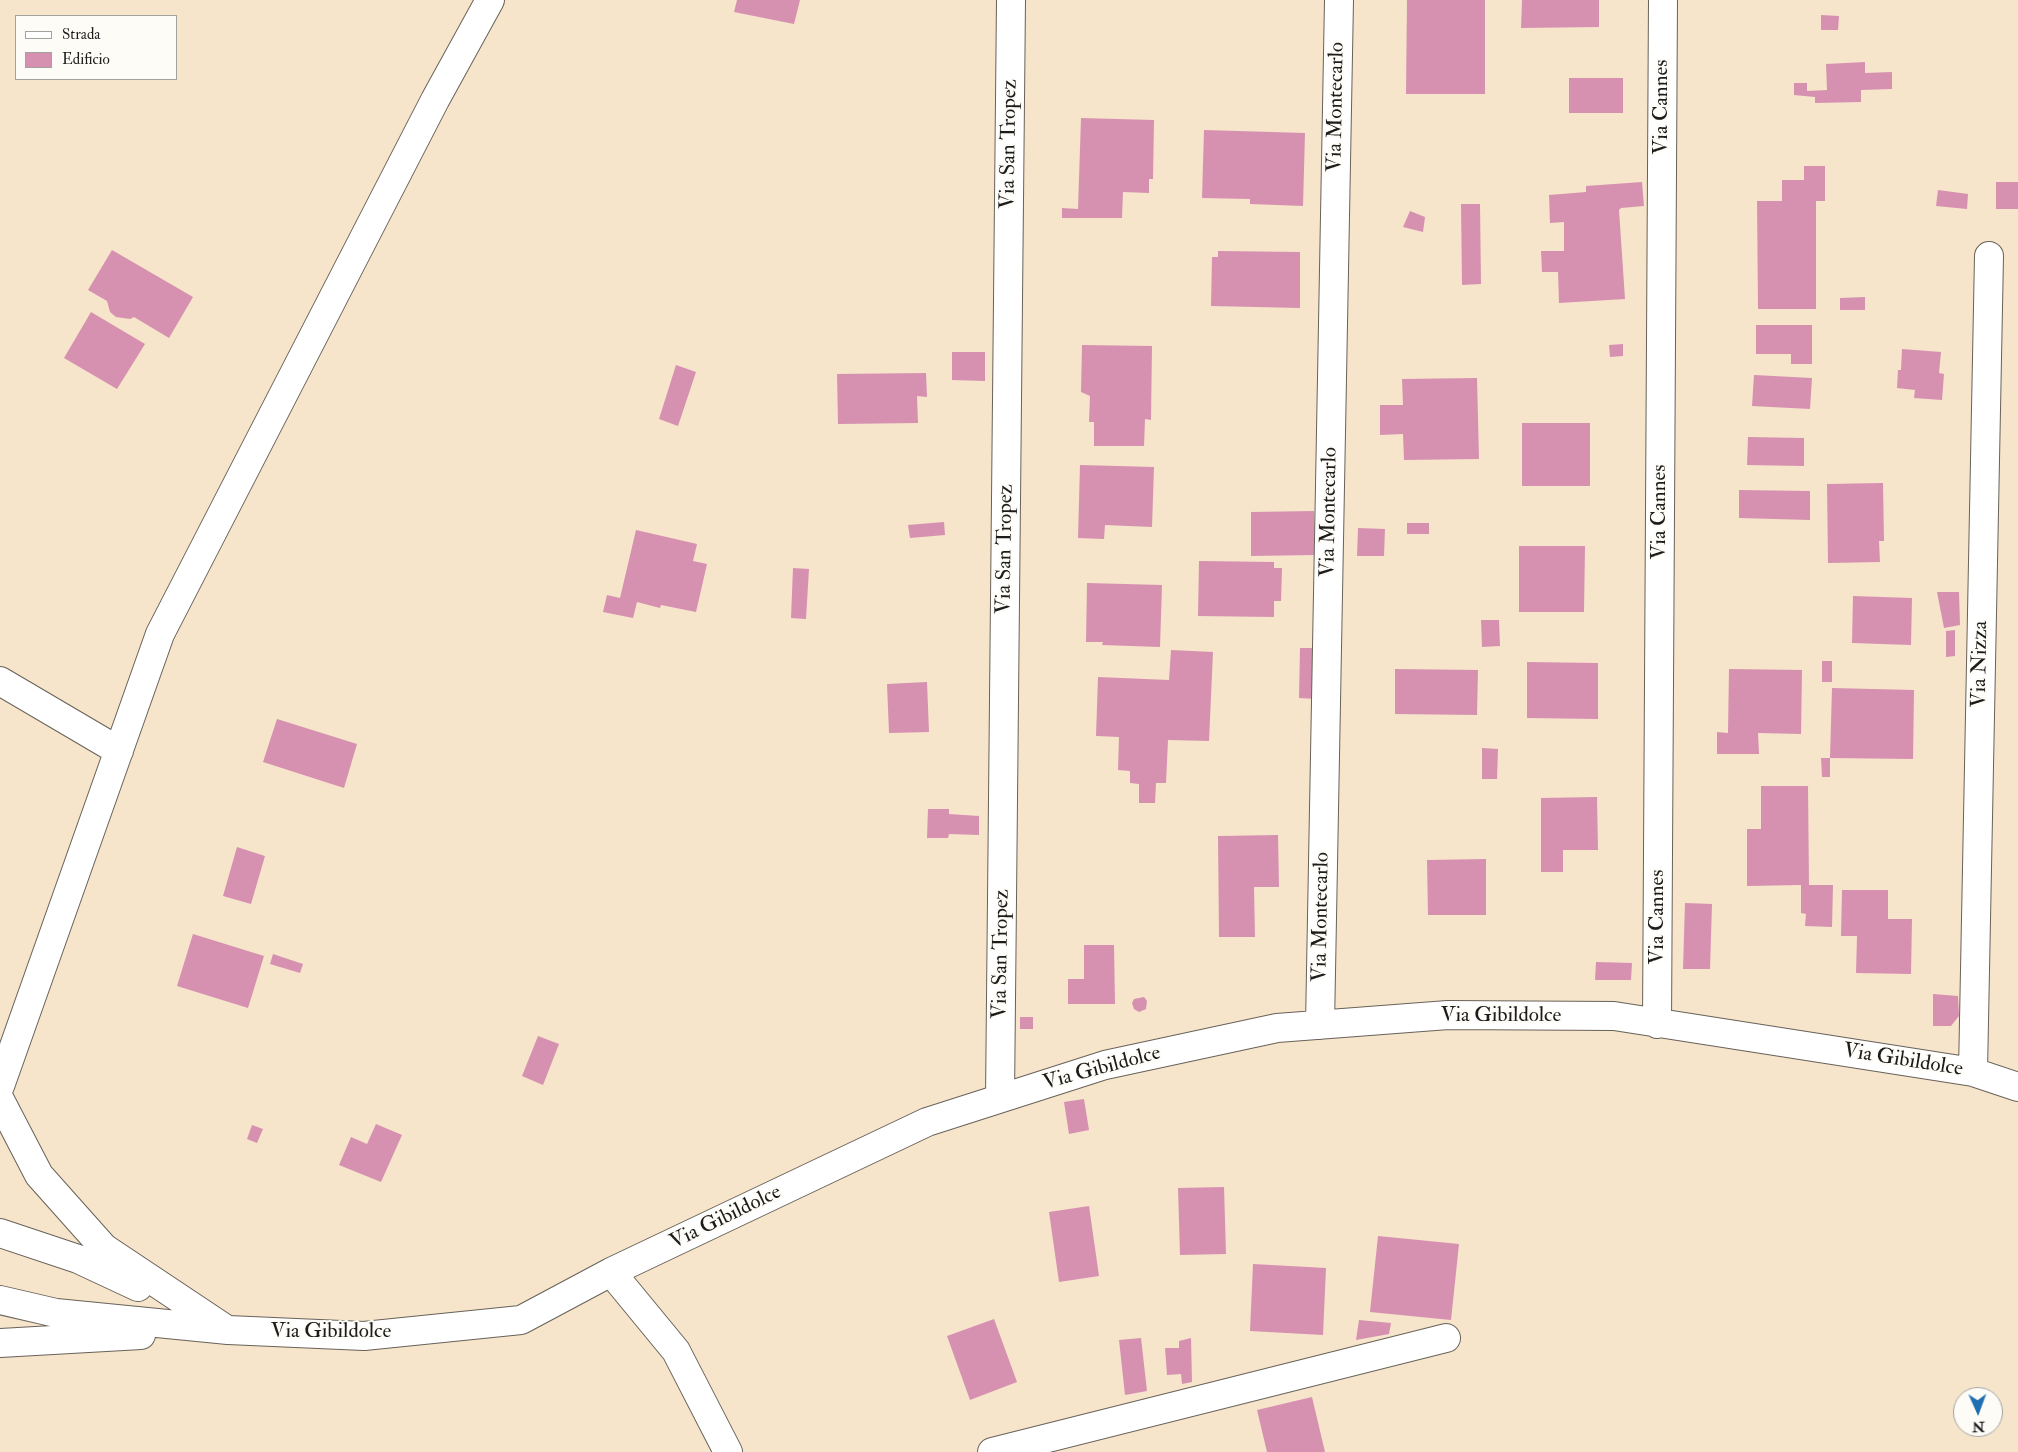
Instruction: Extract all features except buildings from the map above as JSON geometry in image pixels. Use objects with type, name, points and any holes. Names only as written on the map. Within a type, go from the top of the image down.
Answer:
[{"type":"street","points":[[0,1086],[160,634],[435,100],[490,0]]},
{"type":"street","name":"Via San Tropez","points":[[1000,1098],[1011,0]]},
{"type":"street","name":"Via Montecarlo","points":[[1320,1025],[1339,0]]},
{"type":"street","name":"Via Cannes","points":[[1657,1024],[1663,0]]},
{"type":"street","name":"Via Nizza","points":[[1973,1072],[1989,256]]},
{"type":"street","points":[[0,681],[119,752]]},
{"type":"street","name":"Via Gibildolce","points":[[228,1330],[364,1336],[521,1320],[611,1272],[927,1122],[1105,1065],[1277,1028],[1448,1015],[1614,1016],[1973,1072],[2018,1087]]},
{"type":"street","points":[[0,1100],[39,1175],[104,1248],[228,1330]]},
{"type":"street","points":[[0,1233],[78,1259],[228,1330]]},
{"type":"street","points":[[611,1272],[676,1351],[728,1452]]},
{"type":"street","points":[[0,1300],[56,1313],[228,1330]]},
{"type":"street","points":[[0,1343],[228,1330]]},
{"type":"street","points":[[992,1452],[1446,1338]]}]
